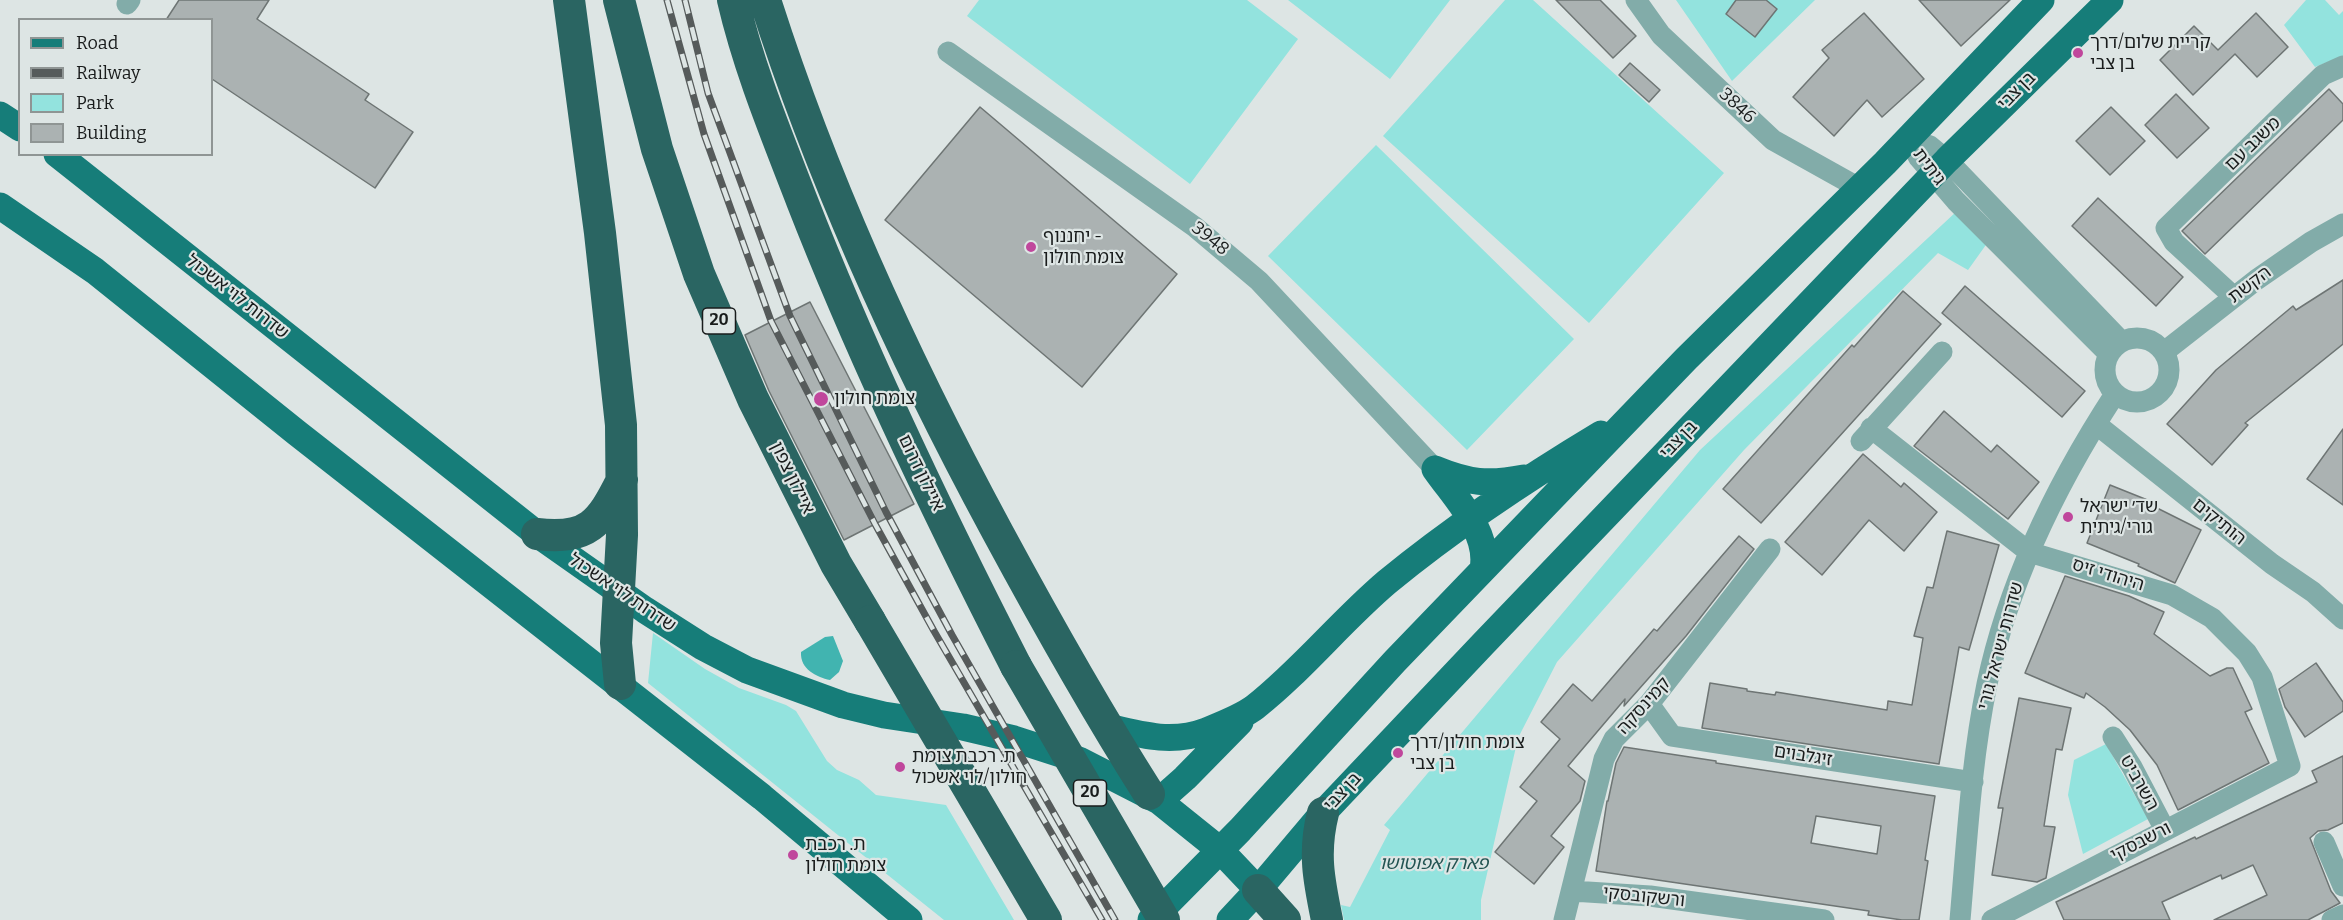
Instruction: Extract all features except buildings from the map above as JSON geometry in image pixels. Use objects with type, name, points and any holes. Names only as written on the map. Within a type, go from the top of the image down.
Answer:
[{"type":"highway","points":[[568,0],[616,367],[623,477],[620,593],[616,643],[620,684]]},
{"type":"highway","name":"איילון צפון","points":[[619,0],[657,149],[699,274],[753,399],[836,564],[1046,920]]},
{"type":"highway","name":"איילון דרום","points":[[733,0],[776,134],[842,303],[900,429],[1016,666],[1164,920]]},
{"type":"highway","points":[[765,0],[822,160],[888,317],[943,431],[1025,584],[1108,727],[1154,798]]},
{"type":"highway","points":[[537,534],[566,536],[586,530],[602,514],[623,477]]},
{"type":"highway","points":[[1323,813],[1316,860],[1317,876],[1327,920]]},
{"type":"highway","points":[[1258,890],[1285,920]]},
{"type":"main road","points":[[1151,920],[1220,850],[1387,669],[1686,358],[1909,139],[2041,0]]},
{"type":"main road","name":"בן צבי","points":[[1230,920],[1323,813],[1499,627],[1941,167],[2110,0]]},
{"type":"main road","points":[[0,115],[18,127]]},
{"type":"main road","name":"שדרות לוי אשכול","points":[[60,156],[537,534],[620,593],[721,657],[797,690],[863,711],[963,727],[1014,738],[1071,757],[1154,798],[1220,850],[1258,890]]},
{"type":"main road","points":[[0,206],[95,271],[288,426],[620,684],[818,842],[909,920]]},
{"type":"main road","points":[[1154,798],[1185,778],[1253,708],[1385,584],[1529,477],[1630,417]]},
{"type":"main road","points":[[1435,469],[1459,479],[1483,483],[1500,483],[1529,477]]},
{"type":"main road","points":[[1435,469],[1471,519],[1483,543],[1485,553],[1483,569]]},
{"type":"main road","points":[[1108,727],[1171,739],[1185,738],[1206,731],[1253,708]]},
{"type":"street","name":"3846","points":[[1636,0],[1661,35],[1773,140],[1859,188]]},
{"type":"street","name":"3948","points":[[948,52],[1195,226],[1260,281],[1435,469]]},
{"type":"street","name":"משגב עם","points":[[2234,297],[2174,242],[2166,228],[2323,75],[2343,66]]},
{"type":"street","name":"גיתית","points":[[1909,139],[1919,158],[1941,167],[1956,201],[2115,347]]},
{"type":"street","name":"הקשת","points":[[2164,352],[2234,297],[2311,242],[2342,225]]},
{"type":"street","points":[[2140,337],[2158,344],[2164,352],[2169,361],[2168,382],[2154,398],[2144,402],[2124,400],[2108,385],[2105,364],[2115,347],[2140,337]]},
{"type":"street","name":"היהודי זיס","points":[[1942,352],[1866,434],[2029,552],[2172,595],[2212,618],[2247,653],[2262,677],[2290,766]]},
{"type":"street","name":"שדרות ישראל גורי","points":[[1960,920],[1973,782],[1987,683],[2007,610],[2052,501],[2115,394]]},
{"type":"street","name":"הותיקים","points":[[2096,424],[2272,564],[2313,592],[2343,619]]},
{"type":"street","name":"קמינסקה","points":[[1564,920],[1604,759],[1614,739],[1649,704],[1770,549]]},
{"type":"street","name":"זיגלבוים","points":[[1649,704],[1672,736],[1973,782]]},
{"type":"street","name":"השרביט","points":[[2113,737],[2132,767],[2165,830]]},
{"type":"street","name":"ורשבסקי","points":[[1992,920],[2290,766]]},
{"type":"street","points":[[2324,842],[2343,886]]},
{"type":"street","name":"ורשקובסקי","points":[[1572,891],[1650,896],[1824,920]]},
{"type":"street","points":[[2332,920],[2343,915]]},
{"type":"green space","points":[[979,0],[1247,0],[1298,39],[1190,184],[967,16]]},
{"type":"green space","points":[[1288,0],[1450,0],[1390,79]]},
{"type":"green space","points":[[1505,0],[1533,0],[1724,173],[1589,323],[1383,136]]},
{"type":"green space","points":[[1676,0],[1815,0],[1732,81]]},
{"type":"green space","points":[[2306,0],[2325,0],[2339,15],[2343,11],[2343,56],[2315,67],[2284,25]]},
{"type":"green space","points":[[1376,145],[1574,339],[1467,450],[1268,256]]},
{"type":"green space","name":"פארק אפוטושו","points":[[1957,211],[1988,242],[1968,270],[1938,253],[1744,450],[1557,662],[1518,738],[1481,900],[1481,920],[1344,920],[1341,905],[1350,907],[1390,830],[1384,825],[1700,450]]},
{"type":"green space","points":[[653,633],[705,669],[739,688],[786,705],[796,711],[827,761],[837,770],[859,780],[876,795],[946,805],[1014,920],[944,920],[648,683]]},
{"type":"green space","points":[[2106,744],[2148,819],[2083,854],[2068,795],[2074,760]]},
{"type":"shaded area","points":[[833,636],[843,661],[839,672],[830,680],[819,677],[806,668],[801,652],[825,637]]},
{"type":"railway","points":[[667,0],[704,134],[771,321],[875,524],[934,631],[1102,920]]},
{"type":"railway","points":[[685,0],[708,93],[790,316],[886,512],[952,635],[1115,920]]},
{"type":"place","name":"קריית שלום/דרך בן צבי","points":[[2078,53]]},
{"type":"place","name":"יחננוף - צומת חולון","points":[[1031,247]]},
{"type":"place","name":"צומת חולון","points":[[821,399]]},
{"type":"place","name":"שד׳ ישראל גורי/גיתית","points":[[2068,517]]},
{"type":"place","name":"צומת חולון/דרך בן צבי","points":[[1398,753]]},
{"type":"place","name":"ת. רכבת צומת חולון/לוי אשכול","points":[[900,767]]},
{"type":"place","name":"ת. רכבת צומת חולון","points":[[793,855]]}]
